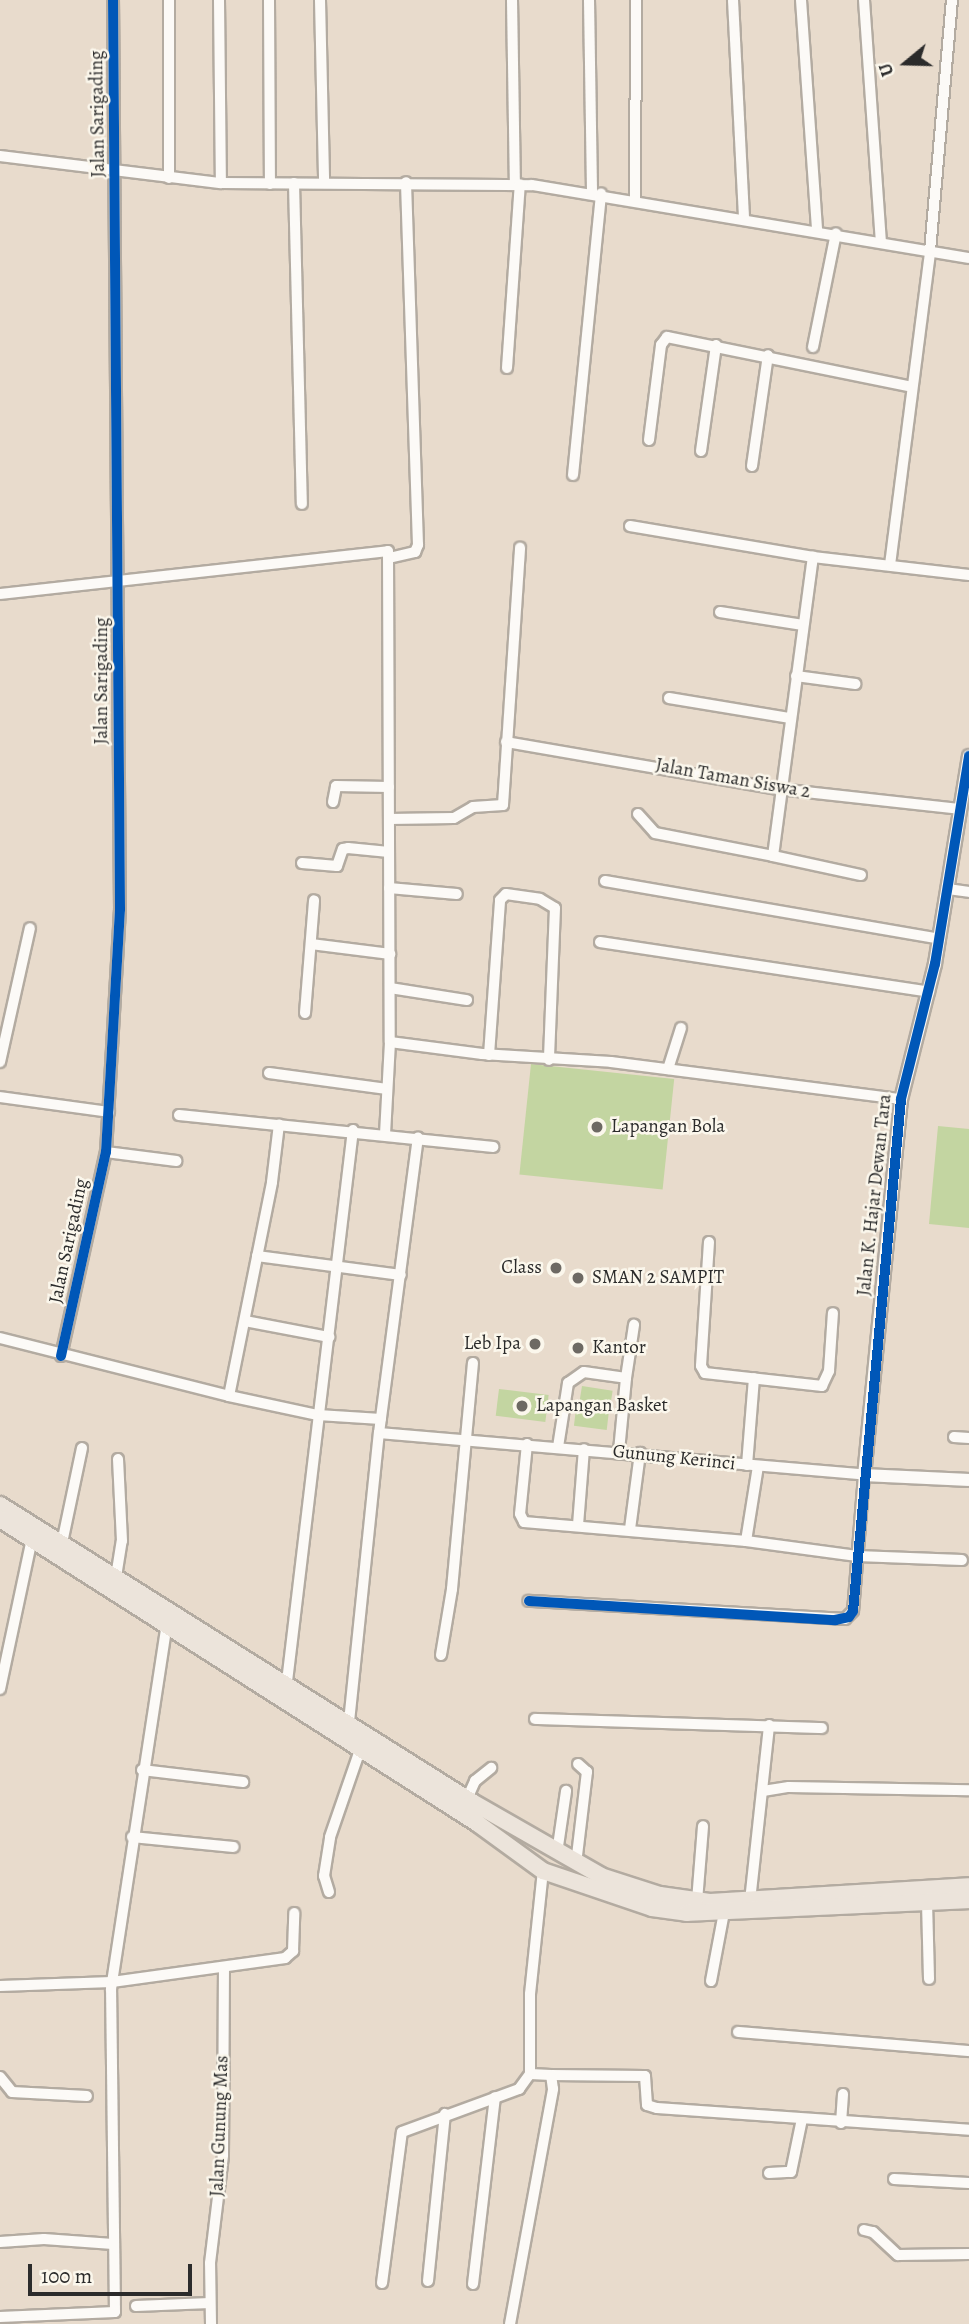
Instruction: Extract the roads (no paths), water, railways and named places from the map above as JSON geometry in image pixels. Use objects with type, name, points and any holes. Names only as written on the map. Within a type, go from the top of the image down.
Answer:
[{"type":"main road","points":[[0,1505],[116,1577],[167,1625],[542,1871],[652,1908],[969,1900]]},
{"type":"main road","points":[[3,1524],[288,1683],[467,1799],[576,1864],[660,1895],[697,1900],[725,1908],[750,1901],[969,1886]]},
{"type":"street","name":"Jalan Sarigading","points":[[61,1356],[106,1152],[120,909],[117,171],[113,0]]},
{"type":"street","points":[[169,0],[169,178]]},
{"type":"street","points":[[219,0],[222,183]]},
{"type":"street","points":[[269,0],[270,184]]},
{"type":"street","points":[[320,0],[324,183]]},
{"type":"street","points":[[507,368],[518,184],[512,0]]},
{"type":"street","points":[[573,475],[597,192],[589,0]]},
{"type":"street","points":[[635,199],[636,0]]},
{"type":"street","points":[[733,0],[744,217]]},
{"type":"street","points":[[801,0],[817,230]]},
{"type":"street","points":[[864,0],[881,241]]},
{"type":"street","points":[[890,565],[930,251],[952,0]]},
{"type":"street","points":[[0,156],[222,183],[518,184],[597,192],[969,258]]},
{"type":"street","points":[[389,558],[415,552],[418,545],[406,182]]},
{"type":"street","points":[[294,183],[302,503]]},
{"type":"street","points":[[813,347],[836,233]]},
{"type":"street","points":[[649,440],[663,339],[673,337],[768,355],[912,387]]},
{"type":"street","points":[[701,451],[716,345]]},
{"type":"street","points":[[752,466],[768,355]]},
{"type":"street","points":[[631,526],[813,557],[969,575]]},
{"type":"street","points":[[389,819],[454,818],[472,807],[500,808],[520,548]]},
{"type":"street","points":[[0,594],[385,551],[389,558],[390,954],[390,1042],[385,1134]]},
{"type":"street","points":[[773,856],[779,789],[813,557]]},
{"type":"street","points":[[720,612],[803,625]]},
{"type":"street","points":[[796,676],[855,684]]},
{"type":"street","points":[[669,698],[790,718]]},
{"type":"street","name":"Jalan Taman Siswa 2","points":[[506,742],[779,789],[961,809]]},
{"type":"street","name":"Jalan K. Hajar Dewan Tara","points":[[864,1475],[901,1098],[940,939],[969,756]]},
{"type":"street","points":[[333,802],[336,786],[389,787]]},
{"type":"street","points":[[638,814],[655,833],[861,875]]},
{"type":"street","points":[[302,863],[337,866],[343,849],[348,848],[389,852]]},
{"type":"street","points":[[605,881],[940,939]]},
{"type":"street","points":[[389,888],[457,894]]},
{"type":"street","points":[[948,889],[969,892]]},
{"type":"street","points":[[489,1055],[500,900],[506,894],[540,899],[555,908],[549,1060]]},
{"type":"street","points":[[305,1013],[314,901]]},
{"type":"street","points":[[0,1062],[30,928]]},
{"type":"street","points":[[600,942],[929,992]]},
{"type":"street","points":[[311,944],[390,954]]},
{"type":"street","points":[[390,988],[467,1000]]},
{"type":"street","points":[[668,1069],[681,1028]]},
{"type":"street","points":[[390,1042],[489,1055],[668,1069],[901,1098]]},
{"type":"street","points":[[269,1073],[387,1089]]},
{"type":"street","points":[[0,1097],[109,1112]]},
{"type":"street","points":[[179,1115],[353,1130],[493,1147]]},
{"type":"street","points":[[229,1396],[257,1256],[279,1124]]},
{"type":"street","points":[[281,1701],[288,1683],[353,1130]]},
{"type":"street","points":[[349,1722],[379,1433],[418,1138]]},
{"type":"street","points":[[106,1152],[176,1161]]},
{"type":"street","points":[[709,1242],[702,1369],[708,1374],[812,1387],[827,1382],[833,1313]]},
{"type":"street","points":[[257,1256],[401,1275]]},
{"type":"street","points":[[245,1321],[329,1336]]},
{"type":"street","points":[[619,1451],[634,1325]]},
{"type":"street","points":[[0,1338],[61,1356],[318,1415],[381,1419]]},
{"type":"street","points":[[441,1655],[473,1363]]},
{"type":"street","points":[[558,1447],[564,1389],[584,1372],[626,1378]]},
{"type":"street","points":[[746,1541],[753,1465],[754,1378]]},
{"type":"street","name":"Gunung Kerinci","points":[[379,1433],[619,1451],[864,1475],[969,1480]]},
{"type":"street","points":[[954,1437],[969,1438]]},
{"type":"street","points":[[527,1444],[522,1521],[631,1529],[858,1556],[962,1560]]},
{"type":"street","points":[[62,1543],[82,1448]]},
{"type":"street","points":[[578,1525],[584,1449]]},
{"type":"street","points":[[631,1529],[640,1453]]},
{"type":"street","points":[[116,1577],[122,1541],[118,1460]]},
{"type":"street","points":[[529,1601],[845,1619],[853,1611],[864,1475]]},
{"type":"street","points":[[0,1689],[32,1539]]},
{"type":"street","points":[[0,2317],[43,2320],[117,2318],[113,2244],[112,1982],[142,1770],[167,1625]]},
{"type":"street","points":[[535,1719],[822,1728]]},
{"type":"street","points":[[750,1901],[769,1725]]},
{"type":"street","points":[[328,1892],[324,1876],[330,1837],[360,1750]]},
{"type":"street","points":[[576,1864],[586,1772],[578,1764]]},
{"type":"street","points":[[467,1799],[475,1781],[491,1768]]},
{"type":"street","points":[[142,1770],[243,1782]]},
{"type":"street","points":[[763,1791],[789,1787],[969,1790]]},
{"type":"street","points":[[557,1853],[566,1791]]},
{"type":"street","points":[[697,1900],[703,1826]]},
{"type":"street","points":[[132,1837],[234,1847]]},
{"type":"street","points":[[383,2283],[400,2136],[405,2128],[519,2089],[530,2074],[530,2005],[542,1871]]},
{"type":"street","points":[[926,1902],[929,1979]]},
{"type":"street","points":[[711,1981],[725,1908]]},
{"type":"street","points":[[0,1986],[112,1982],[224,1969],[290,1957],[293,1913]]},
{"type":"street","name":"Jalan Gunung Mas","points":[[211,2324],[210,2303],[223,2155],[224,1969]]},
{"type":"street","points":[[738,2032],[969,2051]]},
{"type":"street","points":[[530,2074],[641,2075],[649,2084],[647,2105],[657,2108],[969,2130]]},
{"type":"street","points":[[510,2324],[553,2090],[551,2075]]},
{"type":"street","points":[[0,2077],[12,2092],[87,2096]]},
{"type":"street","points":[[841,2123],[843,2094]]},
{"type":"street","points":[[473,2284],[495,2097]]},
{"type":"street","points":[[428,2281],[446,2114]]},
{"type":"street","points":[[769,2173],[791,2172],[802,2119]]},
{"type":"street","points":[[894,2179],[969,2183]]},
{"type":"street","points":[[864,2230],[873,2232],[898,2255],[969,2254]]},
{"type":"street","points":[[0,2242],[44,2239],[113,2244]]},
{"type":"street","points":[[136,2306],[210,2303]]},
{"type":"place","name":"Lapangan Bola","points":[[597,1127]]},
{"type":"place","name":"Class","points":[[556,1268]]},
{"type":"place","name":"SMAN 2 SAMPIT","points":[[578,1278]]},
{"type":"place","name":"Leb Ipa","points":[[535,1344]]},
{"type":"place","name":"Kantor","points":[[578,1348]]},
{"type":"place","name":"Lapangan Basket","points":[[522,1406]]}]
